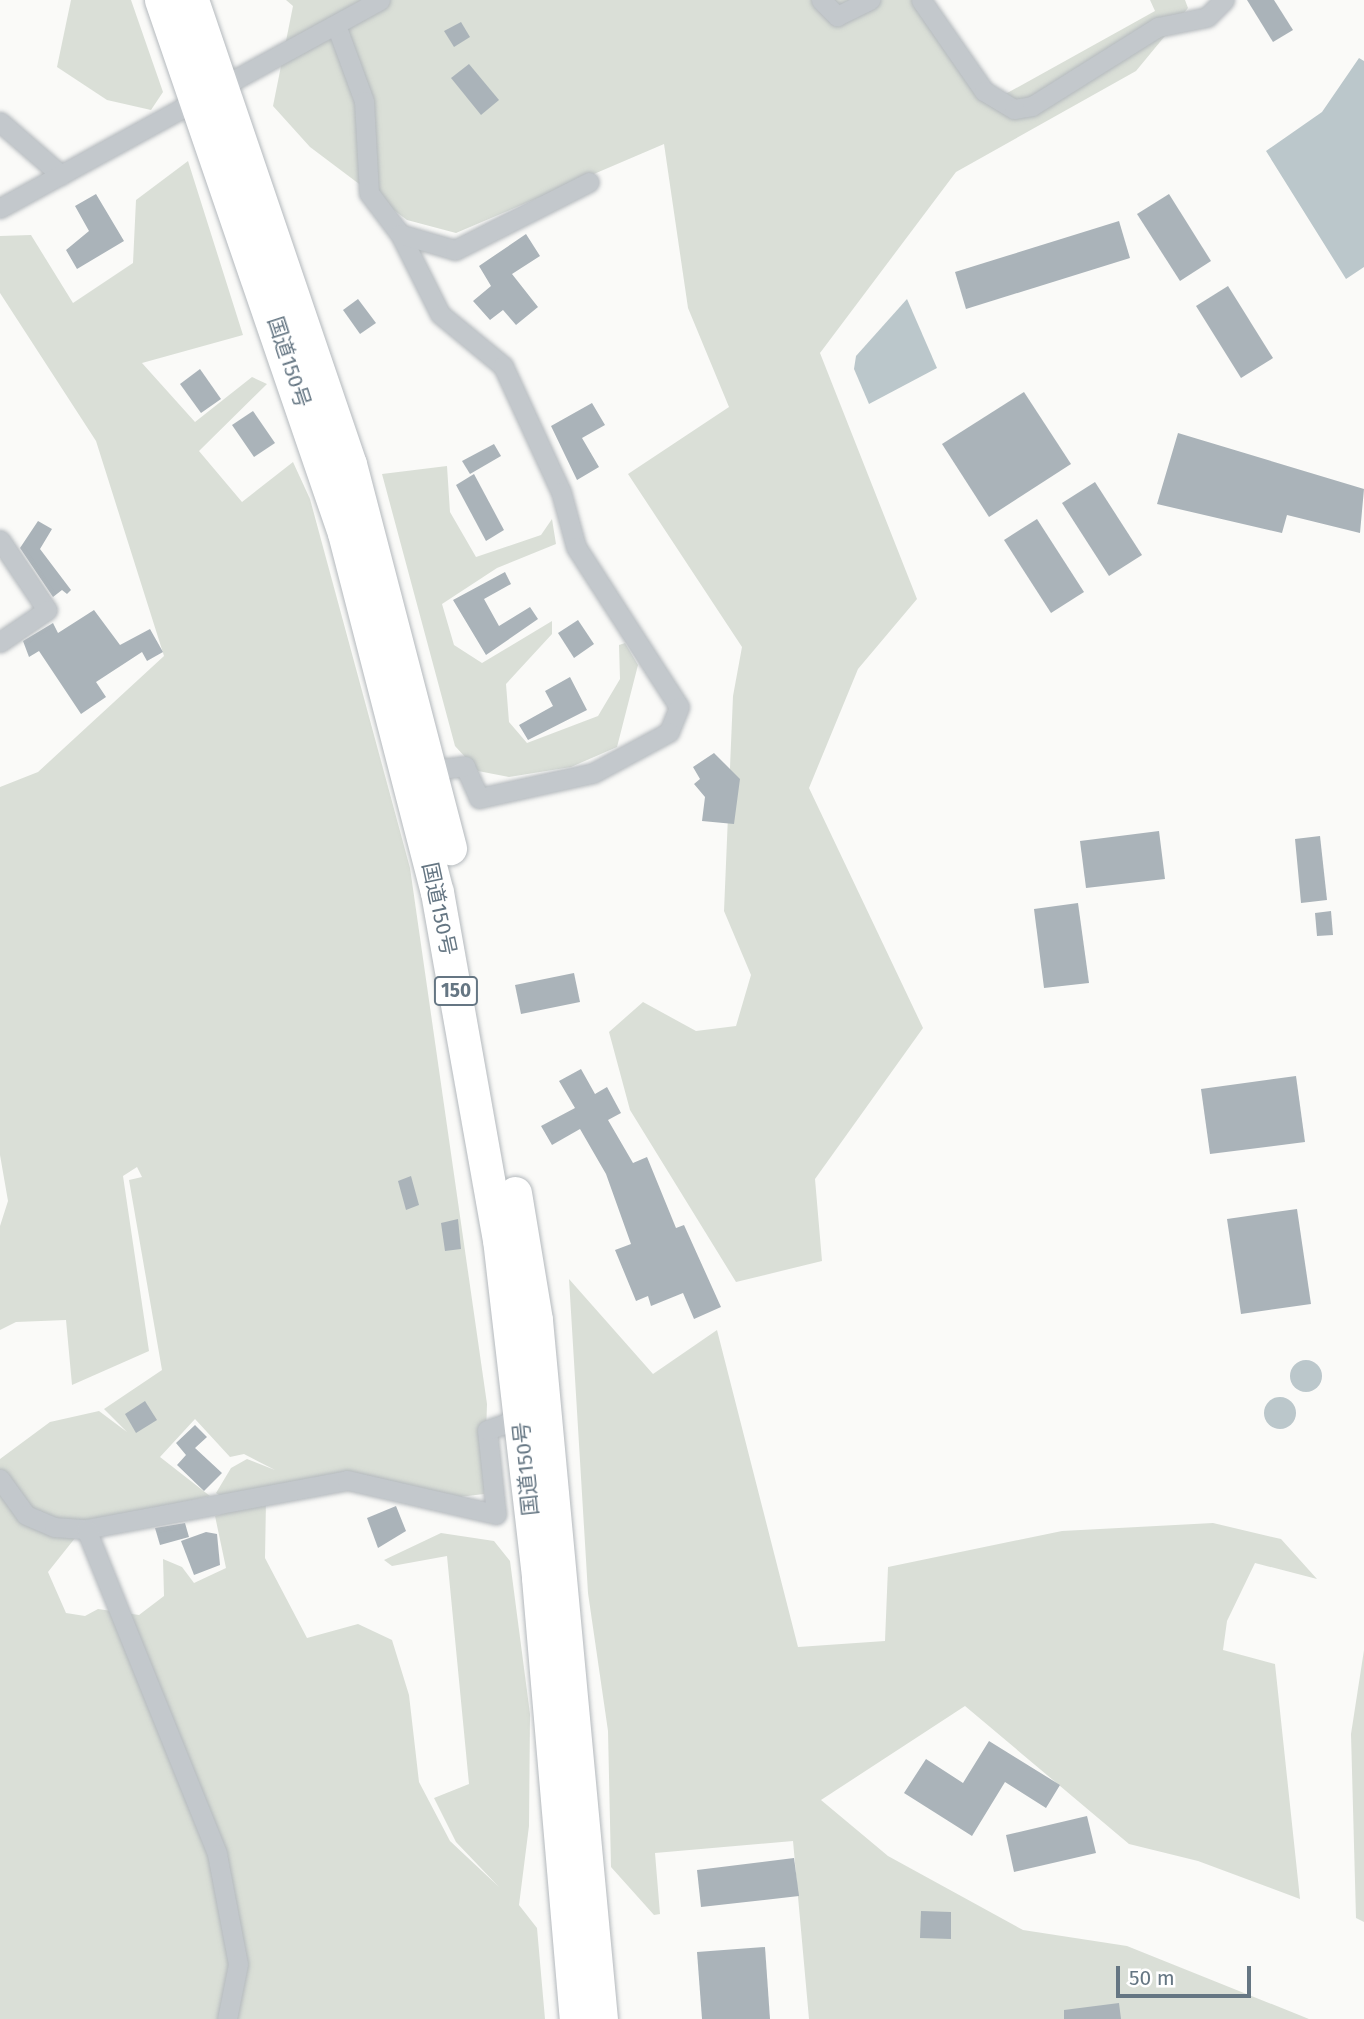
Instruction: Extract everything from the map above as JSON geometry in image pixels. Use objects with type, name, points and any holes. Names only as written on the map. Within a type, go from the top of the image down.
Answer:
[{"type":"highway","name":"国道150号","points":[[164,2],[212,93],[350,464],[432,770],[536,1320],[601,2019]]},
{"type":"highway","name":"国道150号","points":[[212,93],[397,723],[470,1059],[521,1418],[576,2019]]},
{"type":"street","points":[[0,208],[380,0]]},
{"type":"street","points":[[821,0],[836,16],[870,0]]},
{"type":"street","points":[[921,0],[984,91],[1014,109],[1032,106],[1158,27],[1206,17],[1224,0]]},
{"type":"street","points":[[336,25],[364,101],[369,193],[400,234],[440,314],[503,366],[561,492],[576,547],[679,707],[669,732],[593,773],[479,798],[465,765],[432,770]]},
{"type":"street","points":[[0,122],[61,175]]},
{"type":"street","points":[[400,234],[455,250],[589,182]]},
{"type":"street","points":[[0,540],[47,610],[0,642]]},
{"type":"street","points":[[0,1479],[26,1515],[54,1527],[86,1529],[347,1480],[496,1514],[487,1430],[521,1418]]},
{"type":"street","points":[[86,1529],[217,1854],[238,1964],[227,2019]]},
{"type":"shaded area","points":[[71,0],[131,0],[163,92],[151,110],[107,100],[57,67]]},
{"type":"shaded area","points":[[286,0],[918,0],[991,102],[1155,11],[1150,0],[1185,0],[1188,8],[1136,71],[956,172],[820,353],[917,599],[858,669],[809,788],[923,1028],[815,1179],[822,1261],[736,1282],[630,1110],[609,1032],[643,1002],[696,1031],[736,1026],[751,975],[724,911],[733,696],[742,647],[628,474],[729,407],[688,308],[664,144],[456,233],[407,220],[310,147],[273,106],[293,6]]},
{"type":"shaded area","points":[[1359,58],[1364,61],[1364,267],[1346,279],[1266,151],[1322,112]]},
{"type":"shaded area","points":[[188,161],[243,335],[142,363],[195,422],[252,377],[267,384],[199,451],[242,502],[293,462],[310,499],[410,868],[487,1404],[484,1494],[451,1498],[352,1472],[230,1502],[216,1493],[231,1468],[247,1459],[275,1470],[244,1454],[230,1457],[195,1419],[160,1457],[210,1496],[87,1523],[48,1572],[66,1613],[85,1616],[98,1609],[139,1615],[164,1596],[163,1559],[182,1567],[194,1583],[226,1568],[215,1516],[266,1501],[265,1558],[307,1638],[358,1624],[392,1640],[409,1695],[419,1782],[450,1841],[499,1887],[456,1842],[434,1798],[469,1784],[447,1556],[392,1566],[384,1560],[441,1533],[494,1541],[510,1561],[530,1714],[529,1826],[519,1905],[537,1928],[545,2019],[0,2019],[0,1459],[50,1422],[99,1411],[127,1432],[104,1409],[162,1370],[129,1180],[142,1177],[137,1167],[123,1176],[149,1351],[72,1385],[66,1320],[16,1322],[0,1330],[0,1226],[8,1201],[0,1155],[0,787],[38,772],[164,656],[96,441],[0,293],[0,236],[31,235],[73,303],[133,263],[136,200]]},
{"type":"shaded area","points":[[907,299],[937,368],[869,404],[854,369],[856,356]]},
{"type":"shaded area","points":[[447,466],[450,512],[476,557],[541,535],[552,519],[556,544],[497,568],[442,604],[454,645],[482,663],[552,621],[552,634],[506,684],[509,722],[527,743],[598,716],[620,679],[619,645],[625,643],[638,665],[617,747],[571,767],[509,777],[478,771],[455,746],[382,474]]},
{"type":"shaded area","points":[[569,1279],[653,1374],[717,1330],[798,1647],[885,1641],[888,1567],[1062,1531],[1213,1523],[1281,1539],[1317,1579],[1255,1563],[1227,1621],[1223,1650],[1275,1664],[1300,1899],[1198,1861],[1129,1844],[965,1706],[821,1800],[888,1856],[1023,1930],[1127,1946],[1309,2019],[809,2019],[793,1841],[655,1853],[660,1914],[654,1915],[611,1867],[608,1731],[588,1593]]},
{"type":"shaded area","points":[[1306,1360],[1318,1364],[1322,1376],[1318,1388],[1306,1392],[1294,1388],[1290,1376],[1294,1364]]},
{"type":"shaded area","points":[[1280,1397],[1291,1402],[1296,1413],[1291,1424],[1280,1429],[1269,1424],[1264,1413],[1269,1402]]},
{"type":"shaded area","points":[[1364,1650],[1364,1922],[1356,1918],[1351,1734]]},
{"type":"building","points":[[1247,0],[1274,0],[1293,30],[1273,42]]},
{"type":"building","points":[[461,22],[470,37],[454,47],[444,31]]},
{"type":"building","points":[[469,64],[499,100],[481,115],[451,78]]},
{"type":"building","points":[[96,194],[124,241],[77,269],[66,250],[89,231],[75,206]]},
{"type":"building","points":[[1169,194],[1211,261],[1180,281],[1137,214]]},
{"type":"building","points":[[1119,221],[1130,258],[966,309],[955,272]]},
{"type":"building","points":[[526,234],[540,256],[512,274],[538,307],[516,325],[503,310],[490,320],[473,301],[491,286],[479,266]]},
{"type":"building","points":[[1228,286],[1273,358],[1241,378],[1196,306]]},
{"type":"building","points":[[358,299],[376,323],[360,334],[343,310]]},
{"type":"building","points":[[200,369],[221,399],[201,413],[180,384]]},
{"type":"building","points":[[1024,392],[1071,464],[989,517],[942,444]]},
{"type":"building","points":[[592,403],[605,425],[582,438],[599,467],[577,480],[551,426]]},
{"type":"building","points":[[253,411],[275,443],[254,457],[232,425]]},
{"type":"building","points":[[1178,433],[1364,489],[1360,533],[1287,515],[1282,533],[1157,504]]},
{"type":"building","points":[[494,444],[501,456],[470,474],[462,461]]},
{"type":"building","points":[[474,474],[504,530],[486,541],[456,485]]},
{"type":"building","points":[[1095,482],[1142,555],[1109,576],[1062,503]]},
{"type":"building","points":[[1037,519],[1084,592],[1051,613],[1004,540]]},
{"type":"building","points":[[38,521],[52,529],[40,549],[71,590],[67,594],[62,590],[53,597],[20,548]]},
{"type":"building","points":[[505,572],[511,584],[484,599],[499,626],[530,607],[538,619],[486,655],[453,600]]},
{"type":"building","points":[[94,610],[120,645],[150,629],[163,652],[147,661],[142,652],[96,682],[106,697],[81,714],[39,651],[29,657],[23,641],[53,623],[58,633]]},
{"type":"building","points":[[578,620],[594,644],[574,658],[558,633]]},
{"type":"building","points":[[570,677],[587,710],[528,740],[519,725],[553,706],[545,691]]},
{"type":"building","points":[[714,753],[740,779],[734,824],[702,821],[705,797],[694,784],[700,779],[693,767]]},
{"type":"building","points":[[1159,831],[1165,879],[1086,888],[1080,841]]},
{"type":"building","points":[[1320,836],[1327,900],[1301,903],[1295,839]]},
{"type":"building","points":[[1078,903],[1089,983],[1044,988],[1034,909]]},
{"type":"building","points":[[1331,911],[1333,935],[1317,936],[1315,913]]},
{"type":"building","points":[[574,973],[580,1002],[521,1014],[515,985]]},
{"type":"building","points":[[581,1069],[595,1094],[607,1087],[621,1113],[608,1120],[633,1163],[647,1157],[676,1228],[684,1225],[721,1307],[694,1319],[683,1293],[651,1306],[648,1296],[636,1301],[615,1250],[631,1244],[606,1174],[580,1129],[552,1145],[541,1126],[575,1108],[559,1081]]},
{"type":"building","points":[[1296,1076],[1305,1142],[1210,1154],[1201,1089]]},
{"type":"building","points":[[411,1176],[419,1205],[406,1210],[398,1181]]},
{"type":"building","points":[[1297,1209],[1311,1304],[1241,1314],[1227,1219]]},
{"type":"building","points":[[458,1219],[461,1249],[445,1251],[441,1223]]},
{"type":"building","points":[[145,1401],[157,1420],[136,1433],[125,1414]]},
{"type":"building","points":[[195,1425],[207,1437],[195,1448],[222,1473],[204,1491],[177,1465],[186,1455],[176,1443]]},
{"type":"building","points":[[396,1506],[406,1531],[378,1548],[367,1518]]},
{"type":"building","points":[[185,1523],[189,1537],[160,1545],[155,1528]]},
{"type":"building","points":[[206,1532],[217,1534],[220,1565],[194,1575],[181,1541]]},
{"type":"building","points":[[989,1741],[1060,1785],[1046,1808],[1005,1782],[972,1836],[904,1793],[926,1759],[963,1783]]},
{"type":"building","points":[[1087,1816],[1096,1853],[1014,1872],[1006,1835]]},
{"type":"building","points":[[794,1858],[799,1896],[701,1907],[697,1870]]},
{"type":"building","points":[[921,1911],[951,1912],[951,1939],[920,1938]]},
{"type":"building","points":[[765,1947],[770,2019],[702,2019],[697,1952]]},
{"type":"building","points":[[1119,2003],[1121,2019],[1064,2019],[1064,2010]]}]
